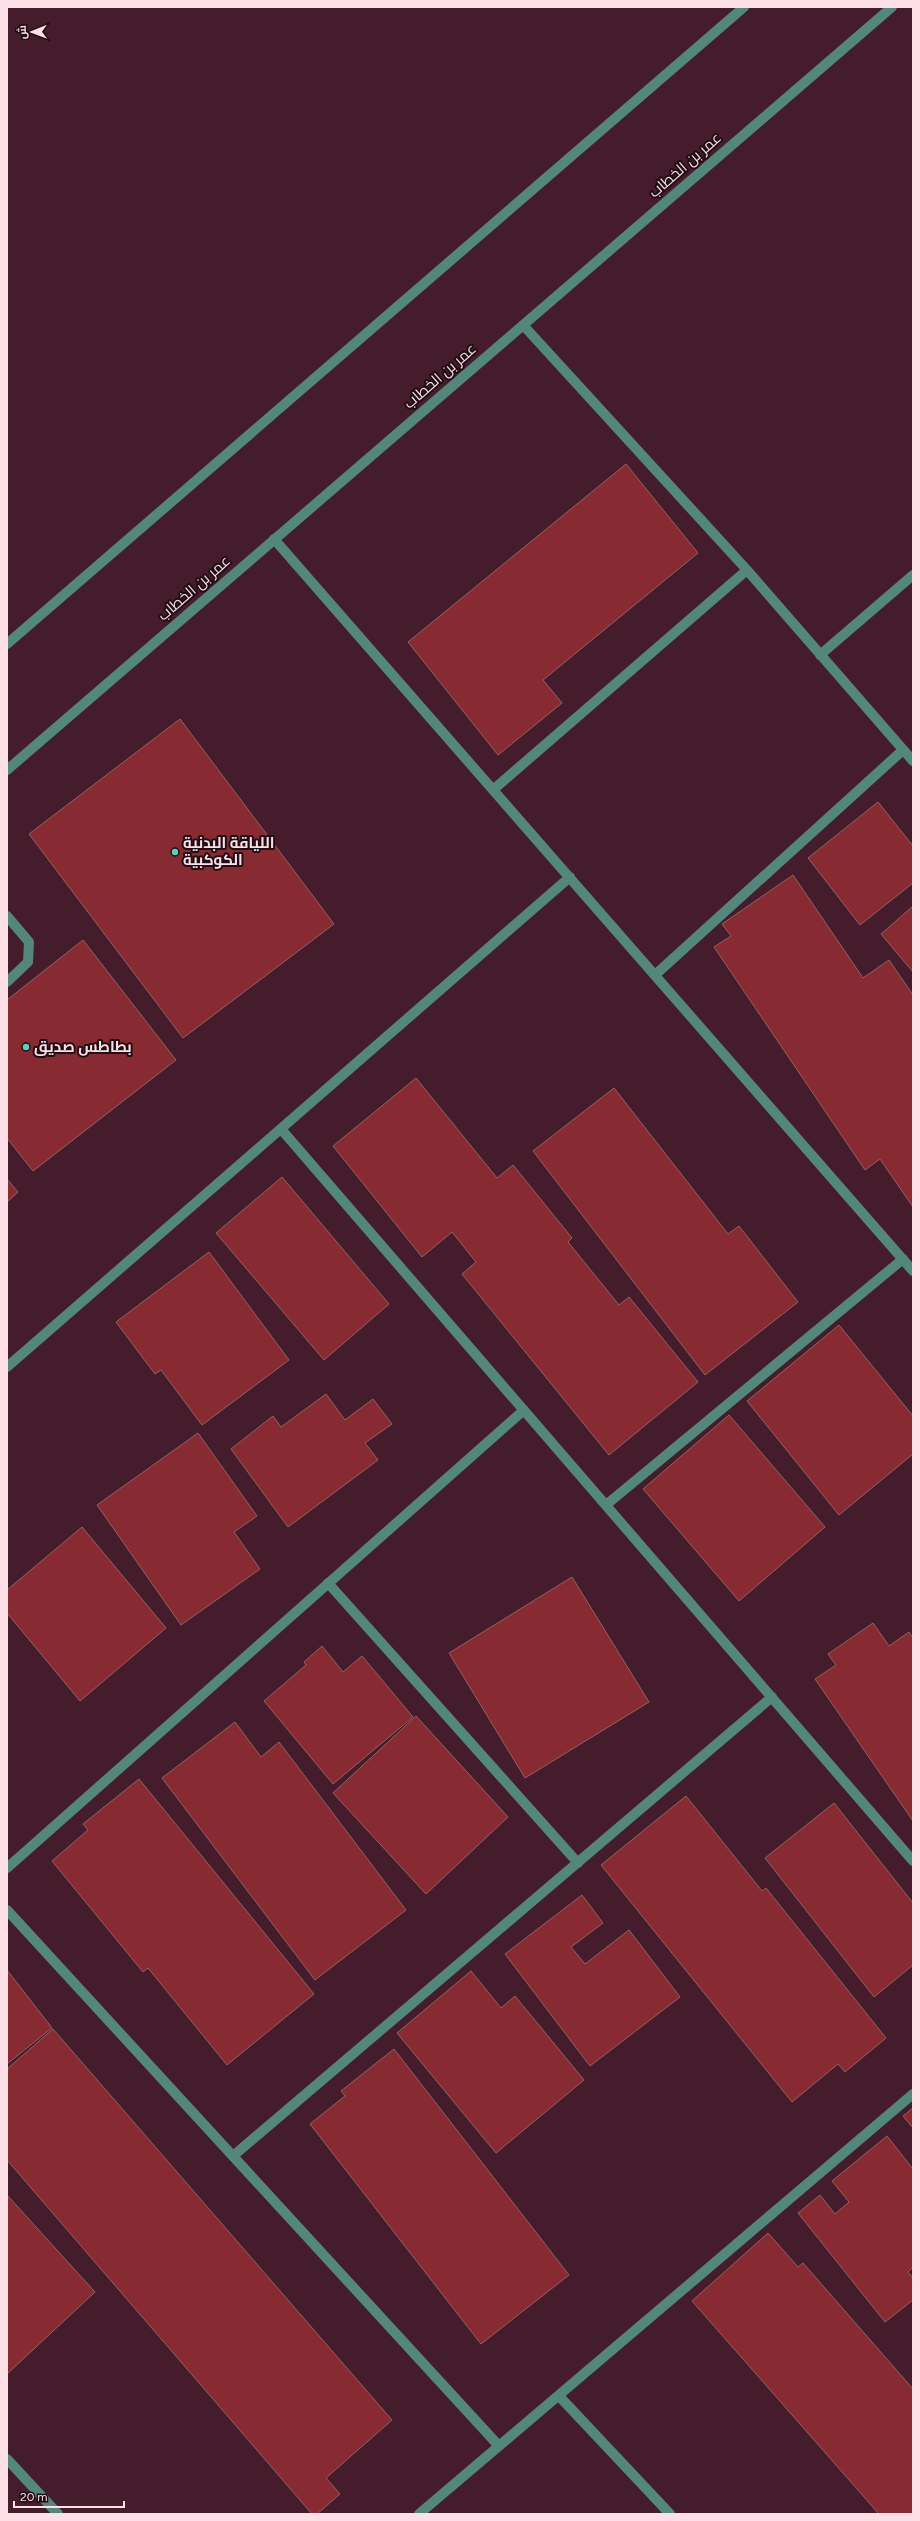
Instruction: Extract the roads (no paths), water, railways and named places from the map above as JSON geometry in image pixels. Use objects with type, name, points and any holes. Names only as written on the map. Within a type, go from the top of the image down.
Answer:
[{"type":"street","points":[[7,644],[744,7]]},
{"type":"street","name":"عمر بن الخطاب","points":[[7,770],[892,7]]},
{"type":"street","points":[[522,325],[747,570],[913,761]]},
{"type":"street","points":[[274,539],[494,789],[913,1271]]},
{"type":"street","points":[[494,789],[747,570]]},
{"type":"street","points":[[820,655],[913,575]]},
{"type":"street","points":[[655,975],[904,750]]},
{"type":"street","points":[[7,1367],[570,877]]},
{"type":"street","points":[[7,916],[29,942],[28,962],[7,982]]},
{"type":"street","points":[[282,1128],[913,1861]]},
{"type":"street","points":[[606,1505],[903,1259]]},
{"type":"street","points":[[7,1868],[524,1410]]},
{"type":"street","points":[[328,1583],[578,1863]]},
{"type":"street","points":[[233,2156],[772,1698]]},
{"type":"street","points":[[7,1910],[499,2446]]},
{"type":"street","points":[[419,2514],[913,2094]]},
{"type":"street","points":[[559,2396],[670,2514]]},
{"type":"street","points":[[7,2459],[58,2514]]},
{"type":"place","name":"اللياقة البدنية الكوكبية","points":[[175,852]]},
{"type":"place","name":"بطاطس صديق","points":[[26,1047]]}]
